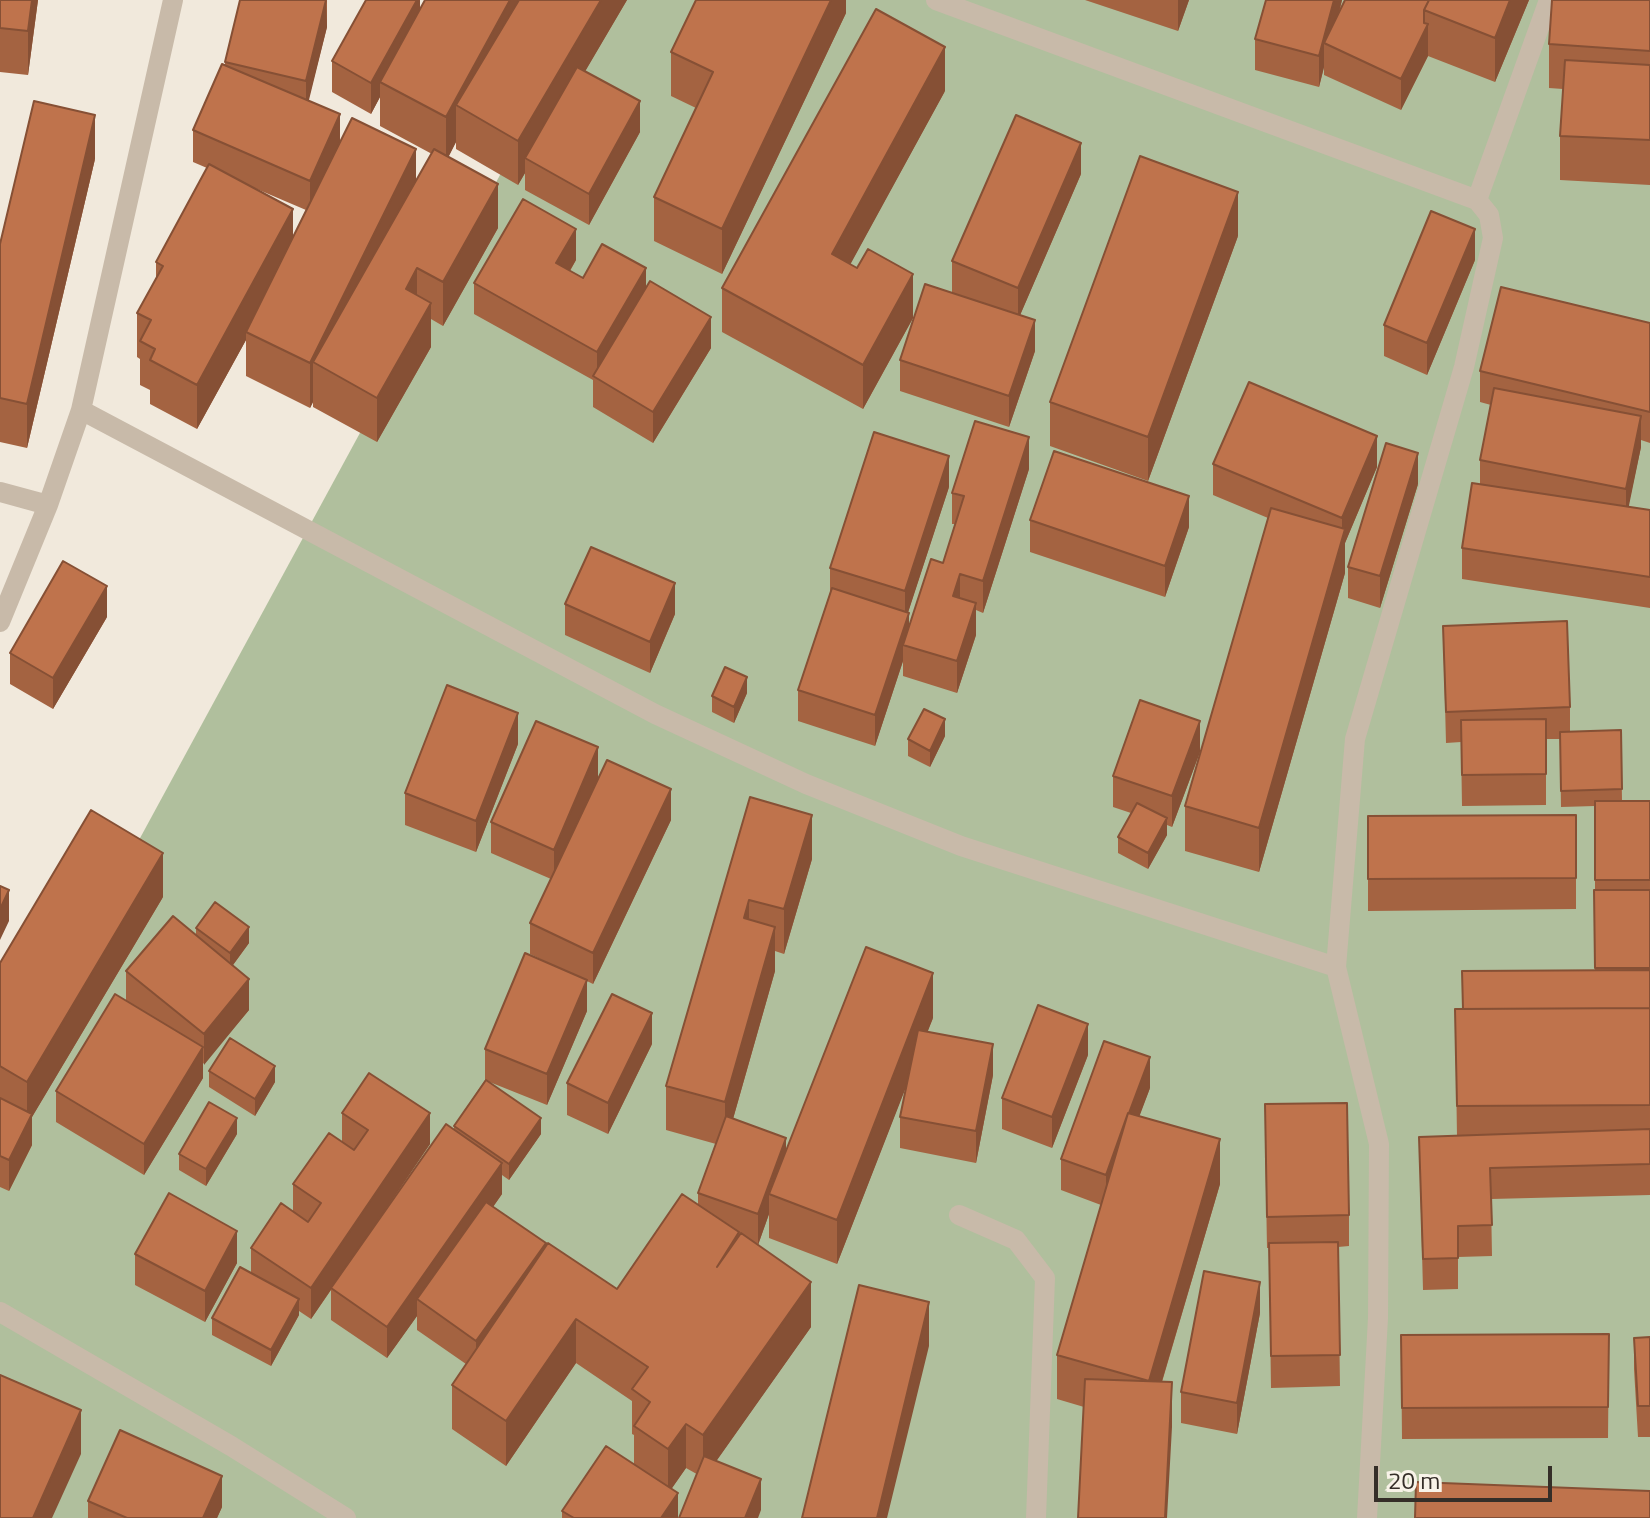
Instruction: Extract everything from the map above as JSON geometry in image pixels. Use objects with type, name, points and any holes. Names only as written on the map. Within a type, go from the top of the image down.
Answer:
[{"type":"street","points":[[0,622],[48,505],[81,410],[173,0]]},
{"type":"street","points":[[936,0],[1477,200],[1489,215],[1493,238],[1464,367],[1355,739],[1336,967],[1379,1144],[1378,1318],[1367,1518]]},
{"type":"street","points":[[1477,200],[1549,0]]},
{"type":"street","points":[[81,410],[655,714],[806,784],[961,846],[1336,967]]},
{"type":"street","points":[[0,492],[48,505]]},
{"type":"street","points":[[959,1215],[1016,1240],[1045,1278],[1036,1518]]},
{"type":"street","points":[[0,1312],[231,1446],[346,1518]]},
{"type":"green space","points":[[595,0],[1650,0],[1650,1518],[0,1518],[0,1096]]},
{"type":"building","points":[[0,0],[32,0],[28,31],[0,28]]},
{"type":"building","points":[[240,0],[326,0],[306,81],[225,62]]},
{"type":"building","points":[[366,0],[417,0],[371,83],[332,61]]},
{"type":"building","points":[[425,0],[510,0],[446,117],[380,82]]},
{"type":"building","points":[[519,0],[601,0],[518,141],[456,105]]},
{"type":"building","points":[[696,0],[831,0],[722,229],[654,197],[713,72],[671,52]]},
{"type":"building","points":[[1266,0],[1334,0],[1319,56],[1255,39]]},
{"type":"building","points":[[1345,0],[1429,0],[1424,10],[1424,23],[1428,24],[1401,79],[1324,43]]},
{"type":"building","points":[[1429,0],[1510,0],[1495,38],[1424,10]]},
{"type":"building","points":[[1552,0],[1650,0],[1650,51],[1549,44]]},
{"type":"building","points":[[876,9],[945,47],[832,254],[857,268],[868,249],[913,274],[863,365],[722,288]]},
{"type":"building","points":[[1565,60],[1650,65],[1650,140],[1560,136]]},
{"type":"building","points":[[222,64],[340,114],[310,181],[193,130]]},
{"type":"building","points":[[577,67],[640,101],[589,194],[525,158]]},
{"type":"building","points":[[34,101],[95,115],[27,404],[0,398],[0,244]]},
{"type":"building","points":[[1016,115],[1081,143],[1018,288],[952,261]]},
{"type":"building","points":[[352,118],[416,149],[310,363],[246,332]]},
{"type":"building","points":[[434,149],[498,184],[443,282],[417,268],[406,289],[431,303],[377,398],[313,362]]},
{"type":"building","points":[[1140,156],[1238,192],[1148,437],[1050,402]]},
{"type":"building","points":[[209,164],[293,209],[197,385],[150,360],[155,349],[140,341],[151,320],[137,313],[163,266],[156,262]]},
{"type":"building","points":[[523,199],[576,229],[556,263],[583,278],[602,244],[646,268],[597,352],[474,283]]},
{"type":"building","points":[[1431,211],[1475,229],[1427,343],[1384,325]]},
{"type":"building","points":[[650,281],[711,317],[653,412],[593,376]]},
{"type":"building","points":[[925,284],[1035,320],[1009,396],[900,360]]},
{"type":"building","points":[[1501,287],[1650,323],[1650,412],[1480,371]]},
{"type":"building","points":[[1249,382],[1377,436],[1342,518],[1213,464]]},
{"type":"building","points":[[1494,388],[1641,416],[1626,489],[1480,460]]},
{"type":"building","points":[[975,421],[1029,437],[983,581],[960,574],[953,596],[976,603],[957,661],[903,645],[931,559],[943,563],[964,496],[952,493]]},
{"type":"building","points":[[874,432],[949,456],[905,591],[830,568]]},
{"type":"building","points":[[1386,443],[1418,453],[1380,576],[1348,567]]},
{"type":"building","points":[[1054,451],[1189,496],[1165,566],[1030,520]]},
{"type":"building","points":[[1472,483],[1650,510],[1650,577],[1462,548]]},
{"type":"building","points":[[1271,508],[1345,529],[1259,828],[1185,806]]},
{"type":"building","points":[[591,547],[675,583],[650,642],[565,604]]},
{"type":"building","points":[[63,561],[107,586],[53,678],[10,653]]},
{"type":"building","points":[[832,588],[909,613],[875,715],[798,690]]},
{"type":"building","points":[[1567,621],[1570,707],[1446,712],[1443,626]]},
{"type":"building","points":[[725,667],[747,677],[734,707],[712,696]]},
{"type":"building","points":[[447,685],[518,713],[476,821],[405,793]]},
{"type":"building","points":[[1140,700],[1200,721],[1172,796],[1113,776]]},
{"type":"building","points":[[924,709],[945,719],[930,751],[908,739]]},
{"type":"building","points":[[1546,719],[1546,774],[1462,775],[1461,720]]},
{"type":"building","points":[[536,721],[598,747],[554,850],[491,822]]},
{"type":"building","points":[[1621,730],[1622,789],[1561,791],[1560,732]]},
{"type":"building","points":[[607,760],[671,789],[593,953],[530,923]]},
{"type":"building","points":[[750,797],[812,815],[784,909],[749,900],[744,918],[775,927],[725,1102],[666,1086]]},
{"type":"building","points":[[1595,801],[1650,801],[1650,880],[1595,880]]},
{"type":"building","points":[[1137,803],[1167,818],[1148,853],[1118,837]]},
{"type":"building","points":[[91,810],[163,853],[27,1082],[0,1066],[0,963]]},
{"type":"building","points":[[1576,815],[1576,878],[1368,879],[1368,816]]},
{"type":"building","points":[[0,886],[9,890],[0,909]]},
{"type":"building","points":[[1594,890],[1650,890],[1650,968],[1595,968]]},
{"type":"building","points":[[215,902],[249,927],[230,953],[196,928]]},
{"type":"building","points":[[173,916],[249,979],[204,1034],[126,971]]},
{"type":"building","points":[[866,947],[933,973],[837,1220],[769,1194]]},
{"type":"building","points":[[525,953],[587,980],[547,1074],[485,1049]]},
{"type":"building","points":[[1650,970],[1650,1008],[1463,1009],[1462,971]]},
{"type":"building","points":[[115,994],[203,1047],[144,1144],[56,1091]]},
{"type":"building","points":[[612,994],[652,1013],[608,1103],[567,1083]]},
{"type":"building","points":[[1038,1005],[1088,1024],[1052,1117],[1002,1098]]},
{"type":"building","points":[[1650,1008],[1650,1105],[1457,1106],[1455,1009]]},
{"type":"building","points":[[918,1030],[993,1044],[976,1131],[900,1117]]},
{"type":"building","points":[[230,1038],[275,1066],[255,1099],[209,1071]]},
{"type":"building","points":[[1104,1041],[1150,1057],[1106,1175],[1061,1159]]},
{"type":"building","points":[[369,1073],[430,1113],[311,1288],[251,1248],[281,1203],[308,1222],[321,1203],[293,1184],[329,1133],[354,1150],[368,1130],[342,1113]]},
{"type":"building","points":[[486,1080],[541,1118],[509,1164],[454,1126]]},
{"type":"building","points":[[0,1098],[32,1114],[9,1160],[0,1156]]},
{"type":"building","points":[[209,1102],[237,1118],[206,1169],[179,1154]]},
{"type":"building","points":[[1347,1103],[1349,1215],[1267,1217],[1265,1104]]},
{"type":"building","points":[[1128,1113],[1220,1139],[1149,1381],[1057,1355]]},
{"type":"building","points":[[726,1116],[786,1138],[758,1214],[698,1193]]},
{"type":"building","points":[[446,1124],[502,1163],[387,1327],[331,1288]]},
{"type":"building","points":[[1650,1129],[1650,1164],[1490,1168],[1492,1225],[1458,1226],[1458,1258],[1423,1259],[1419,1137]]},
{"type":"building","points":[[169,1193],[237,1231],[205,1291],[135,1254]]},
{"type":"building","points":[[682,1194],[739,1232],[717,1267],[741,1233],[811,1282],[703,1435],[686,1424],[668,1449],[634,1426],[650,1402],[632,1389],[648,1367],[576,1319],[506,1421],[452,1385],[548,1243],[617,1289]]},
{"type":"building","points":[[486,1202],[546,1243],[476,1341],[417,1299]]},
{"type":"building","points":[[1338,1242],[1340,1355],[1271,1356],[1269,1243]]},
{"type":"building","points":[[240,1267],[299,1299],[271,1350],[212,1318]]},
{"type":"building","points":[[1204,1271],[1260,1282],[1237,1403],[1181,1392]]},
{"type":"building","points":[[859,1285],[929,1302],[877,1518],[802,1518]]},
{"type":"building","points":[[1609,1334],[1608,1407],[1402,1408],[1401,1335]]},
{"type":"building","points":[[1650,1337],[1650,1406],[1638,1406],[1634,1338]]},
{"type":"building","points":[[0,1375],[81,1410],[33,1518],[0,1518]]},
{"type":"building","points":[[1085,1379],[1172,1382],[1165,1518],[1078,1518]]},
{"type":"building","points":[[120,1430],[222,1476],[203,1518],[127,1518],[88,1501]]},
{"type":"building","points":[[606,1446],[678,1493],[661,1518],[574,1518],[562,1511]]},
{"type":"building","points":[[704,1456],[761,1479],[745,1518],[679,1518]]},
{"type":"building","points":[[1416,1482],[1650,1491],[1650,1518],[1415,1518]]}]
